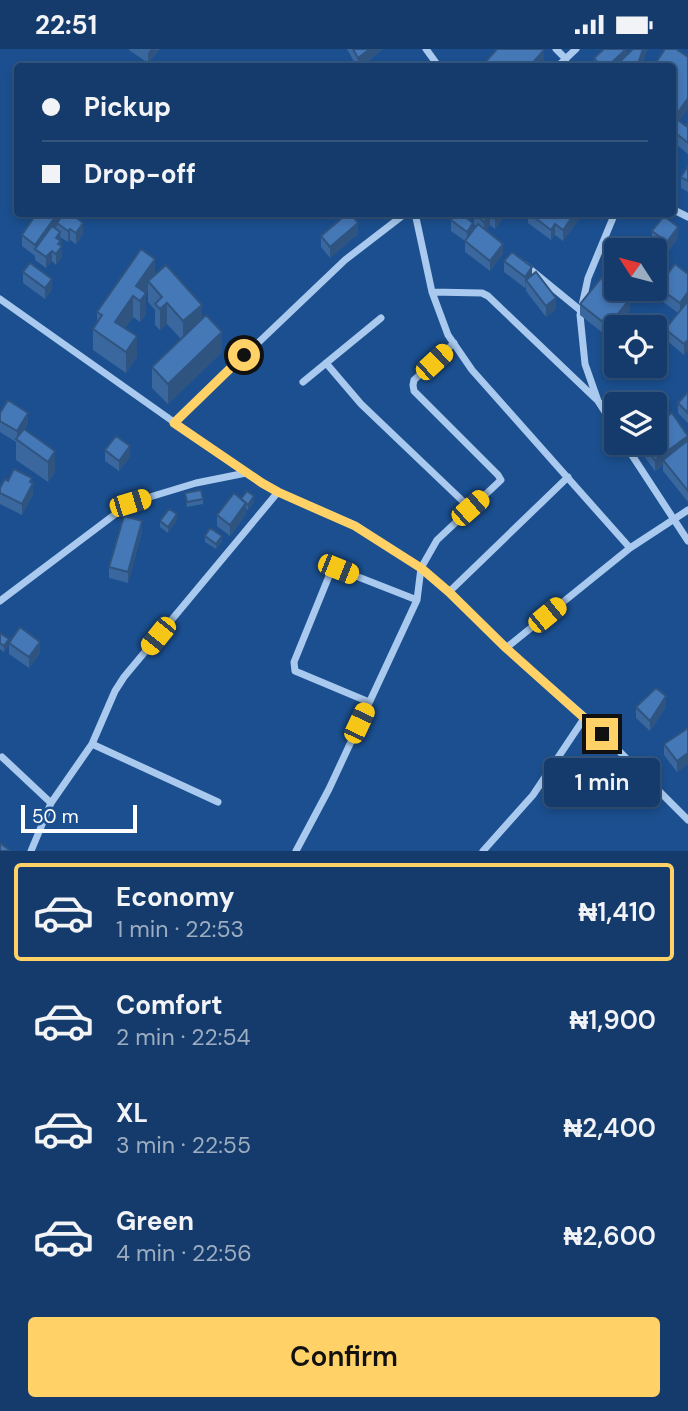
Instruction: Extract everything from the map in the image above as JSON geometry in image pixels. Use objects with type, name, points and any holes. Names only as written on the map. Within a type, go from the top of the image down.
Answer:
[{"type":"street","points":[[556,49],[566,59]]},
{"type":"street","points":[[562,63],[576,49]]},
{"type":"street","points":[[174,423],[345,260],[400,217]]},
{"type":"street","points":[[416,217],[432,292],[448,335],[472,370],[629,548]]},
{"type":"street","points":[[604,410],[585,364],[580,310],[588,278],[613,217]]},
{"type":"street","points":[[516,258],[580,310]]},
{"type":"street","points":[[432,292],[482,293],[488,296],[598,401]]},
{"type":"street","points":[[0,299],[246,473],[278,492],[355,526],[421,568],[585,717],[688,820]]},
{"type":"street","points":[[303,382],[381,318]]},
{"type":"street","points":[[296,851],[329,789],[416,600],[421,568],[437,541],[501,480],[414,391],[414,380],[454,344]]},
{"type":"street","points":[[326,363],[361,404],[470,508]]},
{"type":"street","points":[[632,455],[688,541]]},
{"type":"street","points":[[0,601],[130,503],[196,483],[246,473]]},
{"type":"street","points":[[449,592],[568,477]]},
{"type":"street","points":[[31,851],[51,803],[92,744],[124,677],[278,492]]},
{"type":"street","points":[[506,648],[629,548],[688,510]]},
{"type":"street","points":[[369,702],[295,671],[294,662],[329,576],[338,569],[416,600]]},
{"type":"street","points":[[483,851],[533,795],[585,717]]},
{"type":"street","points":[[92,744],[218,802]]},
{"type":"street","points":[[2,757],[51,803]]},
{"type":"building","points":[[353,49],[370,49],[358,58]]},
{"type":"building","points":[[497,49],[544,50],[533,63],[485,63]]},
{"type":"building","points":[[604,49],[626,49],[611,63],[598,63],[594,58]]},
{"type":"building","points":[[633,49],[643,49],[638,63],[618,63]]},
{"type":"building","points":[[665,49],[676,49],[688,57],[688,98],[676,115],[676,63],[656,63]]},
{"type":"building","points":[[678,120],[686,126],[688,123],[688,143],[676,133]]},
{"type":"building","points":[[688,166],[688,181],[681,177]]},
{"type":"building","points":[[34,217],[55,217],[35,245],[22,235]]},
{"type":"building","points":[[61,217],[79,217],[83,223],[76,233],[57,223]]},
{"type":"building","points":[[343,217],[353,217],[358,223],[330,247],[321,236]]},
{"type":"building","points":[[453,217],[465,217],[473,223],[467,232],[451,220]]},
{"type":"building","points":[[534,217],[572,217],[563,230],[555,224],[551,230]]},
{"type":"building","points":[[665,217],[678,227],[667,242],[667,238],[662,238],[652,231]]},
{"type":"building","points":[[478,224],[503,244],[490,261],[465,241]]},
{"type":"building","points":[[52,226],[60,232],[56,238],[61,241],[58,244],[62,246],[56,254],[52,251],[46,257],[35,249]]},
{"type":"building","points":[[141,249],[155,259],[136,286],[146,293],[140,301],[133,296],[115,322],[137,336],[126,352],[93,329],[102,315],[97,312]]},
{"type":"building","points":[[512,252],[532,267],[525,277],[504,261]]},
{"type":"building","points":[[30,263],[52,279],[45,288],[23,272]]},
{"type":"building","points":[[675,264],[688,274],[688,292],[680,303],[667,294],[667,275]]},
{"type":"building","points":[[166,265],[202,305],[183,321],[167,303],[160,309],[155,304],[162,297],[148,281]]},
{"type":"building","points":[[536,272],[556,298],[546,306],[526,280]]},
{"type":"building","points":[[602,277],[604,301],[628,301],[617,315],[604,315],[604,323],[580,304]]},
{"type":"building","points":[[688,301],[688,340],[684,344],[667,331],[667,327]]},
{"type":"building","points":[[206,315],[222,332],[168,384],[152,367]]},
{"type":"building","points":[[688,392],[688,413],[678,403]]},
{"type":"building","points":[[8,400],[28,413],[17,431],[0,421],[0,413]]},
{"type":"building","points":[[672,413],[688,436],[667,451],[667,416]]},
{"type":"building","points":[[24,429],[55,451],[48,462],[16,439]]},
{"type":"building","points":[[116,436],[130,446],[119,461],[105,450]]},
{"type":"building","points":[[687,441],[688,443],[688,491],[663,460]]},
{"type":"building","points":[[14,469],[32,478],[30,482],[33,483],[22,504],[0,493],[5,479],[8,481]]},
{"type":"building","points":[[201,490],[203,499],[187,502],[185,493]]},
{"type":"building","points":[[247,491],[254,496],[248,505],[241,499]]},
{"type":"building","points":[[234,493],[246,503],[230,525],[217,515]]},
{"type":"building","points":[[169,509],[177,514],[168,527],[160,521]]},
{"type":"building","points":[[124,516],[142,521],[128,572],[109,567]]},
{"type":"building","points":[[210,528],[222,536],[216,544],[205,536]]},
{"type":"building","points":[[20,627],[40,642],[29,657],[9,643]]},
{"type":"building","points":[[0,633],[9,639],[4,646],[0,643]]},
{"type":"building","points":[[656,688],[666,696],[650,721],[636,707]]},
{"type":"building","points":[[688,728],[688,753],[677,761],[664,744]]},
{"type":"building","points":[[0,843],[11,851],[0,851]]},
{"type":"route","points":[[244,355],[174,423],[262,483],[355,526],[421,568],[602,734]]}]
